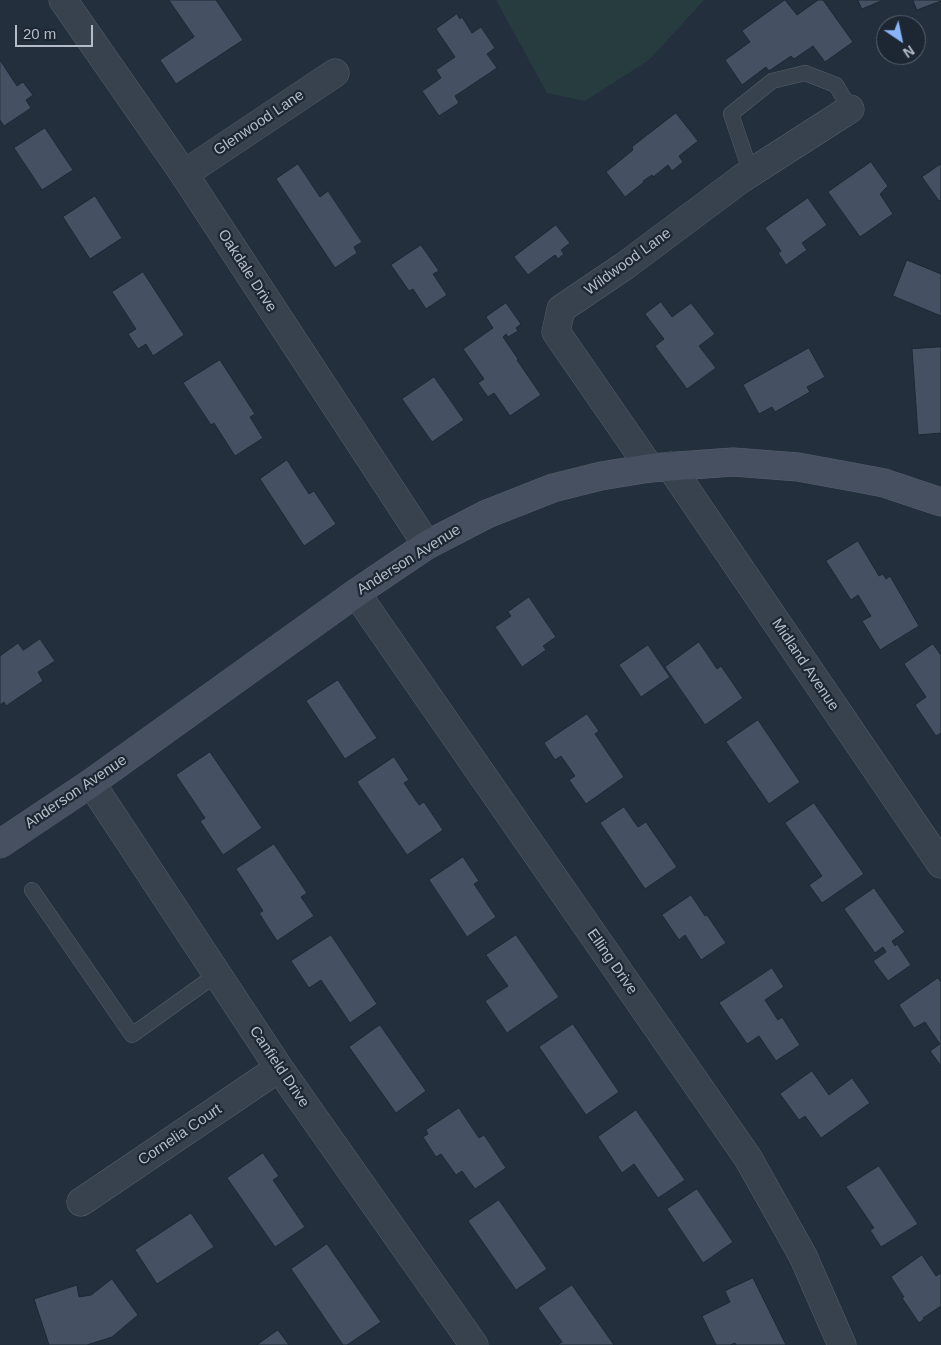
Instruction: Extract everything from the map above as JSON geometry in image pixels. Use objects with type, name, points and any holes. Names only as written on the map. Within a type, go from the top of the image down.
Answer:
[{"type":"main road","name":"Anderson Avenue","points":[[0,844],[91,783],[356,593],[427,545],[487,514],[553,488],[601,476],[660,467],[733,462],[798,467],[884,483],[941,502]]},
{"type":"street","name":"Oakdale Drive","points":[[63,0],[184,174],[427,545]]},
{"type":"street","name":"Glenwood Lane","points":[[184,174],[335,73]]},
{"type":"street","name":"Wildwood Lane","points":[[660,467],[556,332],[561,309],[626,265],[741,179],[850,109]]},
{"type":"street","name":"Midland Avenue","points":[[660,467],[941,864]]},
{"type":"street","name":"Elling Drive","points":[[356,593],[748,1158],[803,1256],[842,1345]]},
{"type":"street","name":"Canfield Drive","points":[[91,783],[462,1341]]},
{"type":"street","name":"Cornelia Court","points":[[81,1202],[279,1068]]},
{"type":"lane","points":[[751,173],[731,114],[772,81],[805,73],[836,85],[850,109]]},
{"type":"lane","points":[[32,890],[132,1035],[217,974]]},
{"type":"green space","points":[[496,0],[704,0],[649,60],[585,101],[547,93]]},
{"type":"building","points":[[169,0],[216,0],[243,40],[176,84],[160,60],[194,37]]},
{"type":"building","points":[[785,0],[797,15],[818,0],[823,0],[853,42],[825,62],[813,46],[794,59],[791,56],[769,71],[766,67],[742,85],[725,60],[750,42],[742,31]]},
{"type":"building","points":[[858,0],[881,0],[881,1],[862,9]]},
{"type":"building","points":[[913,0],[941,0],[941,1],[917,10]]},
{"type":"building","points":[[457,14],[460,19],[462,17],[472,33],[481,27],[495,48],[487,54],[497,68],[455,96],[459,103],[439,116],[422,91],[441,78],[436,70],[455,57],[436,29]]},
{"type":"building","points":[[0,60],[17,86],[23,82],[33,95],[26,100],[31,108],[4,126],[0,120]]},
{"type":"building","points":[[676,113],[698,141],[679,156],[683,162],[672,171],[668,165],[653,177],[652,175],[643,181],[625,197],[606,172],[633,150],[632,147]]},
{"type":"building","points":[[45,128],[73,170],[42,190],[14,148]]},
{"type":"building","points":[[871,162],[888,186],[880,194],[893,214],[860,237],[828,192]]},
{"type":"building","points":[[298,164],[320,197],[328,191],[362,242],[354,247],[357,253],[335,268],[276,179]]},
{"type":"building","points":[[941,164],[941,200],[939,201],[922,177]]},
{"type":"building","points":[[95,196],[122,238],[90,259],[63,217]]},
{"type":"building","points":[[808,198],[827,225],[802,243],[807,250],[786,265],[778,253],[781,251],[765,228]]},
{"type":"building","points":[[556,225],[570,243],[561,250],[564,254],[558,259],[555,255],[528,275],[514,257]]},
{"type":"building","points":[[421,245],[439,271],[433,274],[447,295],[426,309],[413,289],[409,291],[391,265]]},
{"type":"building","points":[[907,260],[941,274],[941,316],[893,296]]},
{"type":"building","points":[[143,272],[184,335],[153,356],[146,344],[138,349],[128,334],[136,329],[112,292]]},
{"type":"building","points":[[661,302],[672,317],[691,303],[715,334],[699,346],[716,368],[687,389],[655,346],[664,339],[645,314]]},
{"type":"building","points":[[506,303],[521,324],[516,328],[518,331],[508,337],[506,334],[503,337],[541,395],[510,416],[494,393],[488,397],[478,383],[484,379],[463,349],[493,328],[486,317]]},
{"type":"building","points":[[941,347],[941,433],[918,435],[912,349]]},
{"type":"building","points":[[809,348],[825,377],[807,387],[810,392],[775,412],[772,407],[759,414],[743,385]]},
{"type":"building","points":[[220,360],[255,414],[250,417],[263,438],[235,456],[214,423],[211,425],[183,383]]},
{"type":"building","points":[[434,377],[464,420],[432,442],[402,399]]},
{"type":"building","points":[[287,460],[309,494],[314,491],[336,524],[304,546],[260,479]]},
{"type":"building","points":[[858,541],[879,576],[883,574],[886,579],[890,576],[919,626],[880,650],[862,621],[871,616],[858,595],[851,600],[826,561]]},
{"type":"building","points":[[529,597],[556,637],[543,646],[546,650],[522,667],[495,627],[511,616],[508,612]]},
{"type":"building","points":[[40,639],[55,661],[38,672],[43,681],[6,706],[4,702],[0,705],[0,656],[18,643],[23,650]]},
{"type":"building","points":[[699,642],[717,669],[721,666],[743,698],[705,725],[665,667]]},
{"type":"building","points":[[933,644],[941,655],[941,733],[936,736],[915,705],[926,697],[904,664]]},
{"type":"building","points":[[648,645],[670,677],[641,697],[619,665]]},
{"type":"building","points":[[338,680],[377,738],[345,759],[306,701]]},
{"type":"building","points":[[587,714],[599,731],[595,734],[624,777],[586,804],[569,780],[575,776],[561,756],[555,760],[544,743]]},
{"type":"building","points":[[758,720],[800,782],[769,804],[726,742]]},
{"type":"building","points":[[210,752],[262,828],[223,855],[200,821],[205,818],[176,775]]},
{"type":"building","points":[[394,757],[409,780],[404,783],[419,805],[424,802],[443,830],[407,855],[357,782]]},
{"type":"building","points":[[814,803],[864,874],[822,903],[809,885],[822,876],[785,823]]},
{"type":"building","points":[[624,807],[638,827],[646,822],[677,867],[645,889],[600,823]]},
{"type":"building","points":[[274,844],[307,893],[301,897],[314,916],[277,941],[259,913],[263,911],[236,869]]},
{"type":"building","points":[[463,857],[479,881],[474,884],[496,917],[467,937],[429,880]]},
{"type":"building","points":[[874,888],[905,932],[892,941],[895,946],[897,944],[911,965],[888,981],[873,961],[886,952],[883,947],[875,953],[844,909]]},
{"type":"building","points":[[691,895],[726,943],[701,960],[685,935],[679,940],[662,915]]},
{"type":"building","points":[[331,935],[377,1004],[350,1023],[321,980],[309,988],[291,961]]},
{"type":"building","points":[[516,935],[559,997],[507,1033],[485,1001],[508,986],[486,955]]},
{"type":"building","points":[[772,968],[784,987],[765,1000],[778,1020],[782,1017],[800,1045],[776,1061],[759,1036],[747,1044],[719,1003]]},
{"type":"building","points":[[938,978],[941,982],[941,1066],[930,1051],[940,1044],[925,1022],[914,1028],[899,1005]]},
{"type":"building","points":[[573,1024],[619,1092],[586,1115],[539,1047]]},
{"type":"building","points":[[380,1025],[426,1091],[396,1113],[349,1047]]},
{"type":"building","points":[[812,1071],[829,1095],[852,1078],[870,1103],[821,1138],[805,1116],[799,1120],[780,1094]]},
{"type":"building","points":[[459,1108],[479,1138],[484,1135],[506,1168],[475,1189],[462,1171],[456,1175],[441,1154],[436,1157],[423,1137],[428,1134],[426,1130]]},
{"type":"building","points":[[636,1110],[685,1180],[658,1198],[634,1164],[622,1173],[598,1137]]},
{"type":"building","points":[[263,1153],[279,1176],[273,1180],[305,1227],[275,1247],[227,1178]]},
{"type":"building","points":[[879,1166],[918,1224],[881,1247],[870,1230],[874,1228],[846,1187]]},
{"type":"building","points":[[697,1189],[733,1242],[703,1263],[667,1209]]},
{"type":"building","points":[[499,1200],[547,1269],[516,1290],[468,1221]]},
{"type":"building","points":[[191,1213],[214,1247],[157,1284],[135,1250]]},
{"type":"building","points":[[327,1244],[381,1322],[347,1345],[343,1345],[291,1269]]},
{"type":"building","points":[[922,1255],[936,1276],[941,1273],[941,1306],[923,1318],[919,1323],[902,1298],[904,1297],[891,1277]]},
{"type":"building","points":[[753,1278],[786,1345],[736,1345],[735,1343],[716,1345],[702,1316],[730,1302],[725,1291]]},
{"type":"building","points":[[112,1279],[138,1315],[112,1337],[87,1345],[49,1345],[34,1299],[77,1285],[79,1297],[91,1295]]},
{"type":"building","points":[[572,1285],[614,1345],[557,1345],[562,1342],[538,1308]]},
{"type":"building","points":[[278,1330],[289,1345],[257,1345]]}]
